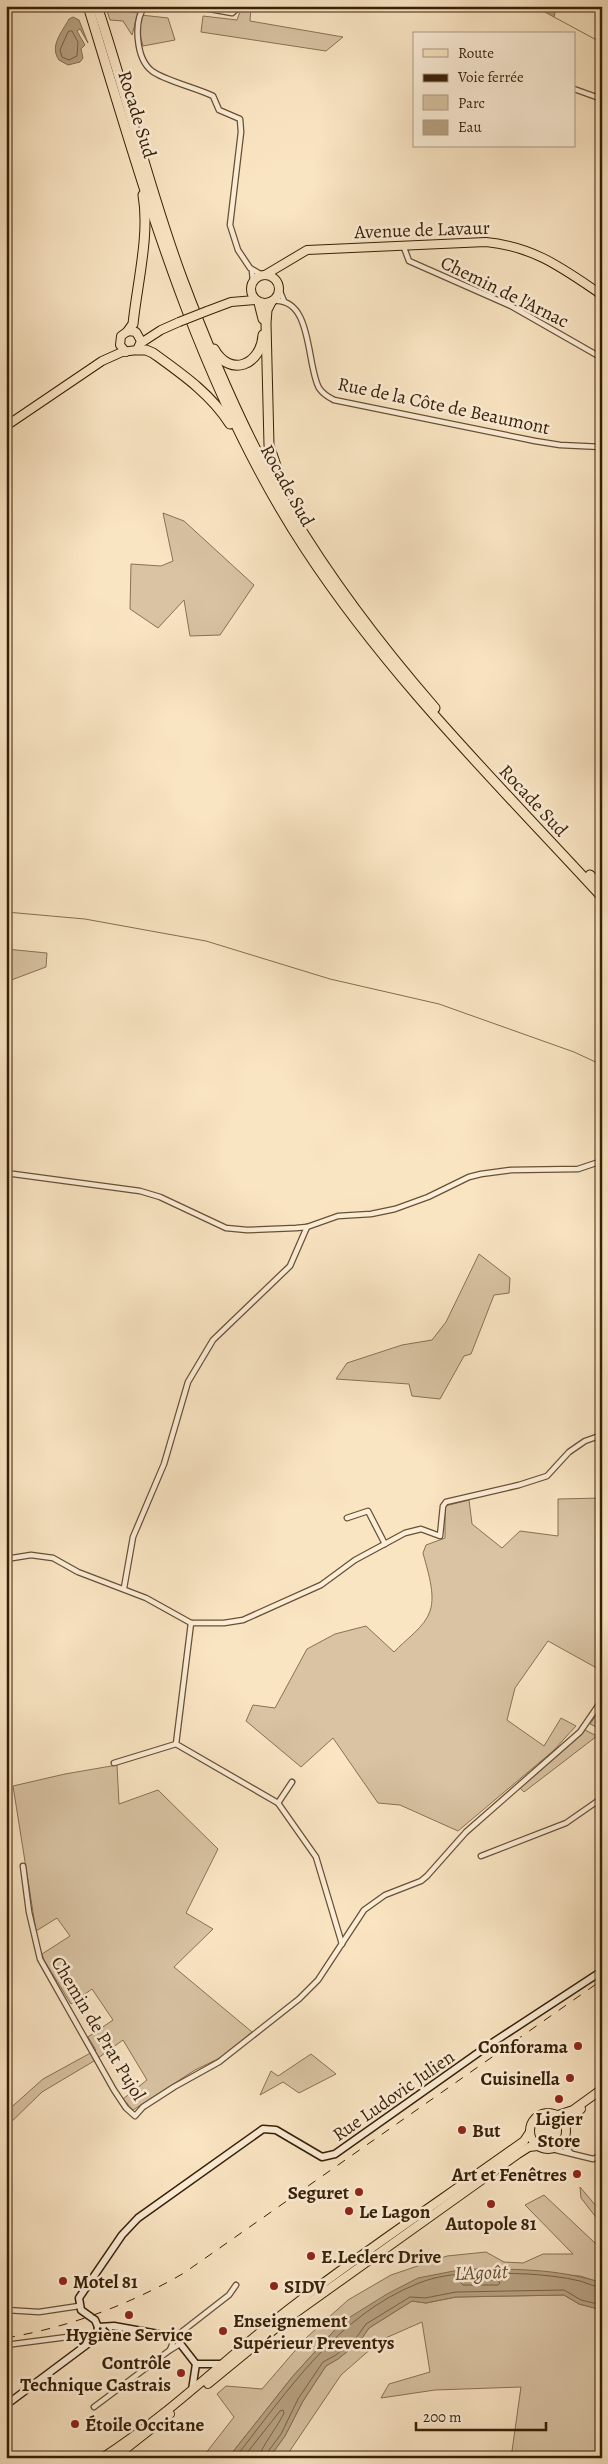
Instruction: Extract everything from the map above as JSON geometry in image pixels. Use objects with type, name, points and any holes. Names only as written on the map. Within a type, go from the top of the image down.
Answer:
[{"type":"highway","name":"Rocade Sud","points":[[88,6],[140,175],[192,324],[225,403],[253,458],[305,549],[384,658],[428,709],[602,897]]},
{"type":"highway","name":"Rocade Sud","points":[[97,6],[173,251],[201,327],[238,413],[273,481],[363,620],[434,707],[602,888]]},
{"type":"highway","points":[[100,6],[104,28]]},
{"type":"highway","points":[[132,332],[145,221],[140,175]]},
{"type":"highway","points":[[201,327],[218,355],[234,366],[243,365],[256,358],[262,343],[263,322],[257,301]]},
{"type":"highway","points":[[272,302],[267,310],[266,323],[269,445],[283,488],[304,530]]},
{"type":"highway","points":[[139,347],[153,353],[208,395],[224,413],[253,458]]},
{"type":"main road","name":"Avenue de Lavaur","points":[[263,275],[307,250],[486,242],[509,244],[532,251],[554,263],[602,295]]},
{"type":"main road","points":[[231,302],[272,302],[280,274],[292,258]]},
{"type":"main road","points":[[6,426],[102,361],[139,347],[161,330],[231,302],[244,294],[263,275],[272,277],[278,286]]},
{"type":"main road","points":[[252,284],[251,294],[257,301]]},
{"type":"main road","points":[[102,361],[119,342],[121,336],[132,332],[161,330]]},
{"type":"main road","points":[[132,332],[139,336],[139,347]]},
{"type":"main road","points":[[119,342],[126,352]]},
{"type":"main road","name":"Rue Ludovic Julien","points":[[79,2306],[81,2295],[133,2223],[150,2207],[257,2132],[266,2129],[276,2130],[318,2156],[331,2156],[492,2043],[602,1971]]},
{"type":"main road","points":[[102,2458],[127,2442],[289,2309],[524,2141],[530,2132],[532,2121],[540,2114],[546,2112],[558,2115],[573,2110],[602,2088]]},
{"type":"main road","points":[[114,2458],[287,2319],[518,2154],[529,2147],[538,2146],[552,2149],[564,2140],[566,2126],[570,2119],[602,2094]]},
{"type":"main road","points":[[558,2115],[566,2126]]},
{"type":"main road","points":[[530,2132],[538,2146]]},
{"type":"main road","points":[[6,2405],[93,2340],[98,2330],[95,2320],[83,2312],[79,2306]]},
{"type":"main road","points":[[98,2330],[114,2326],[174,2337],[196,2364],[192,2390]]},
{"type":"main road","points":[[196,2364],[223,2364]]},
{"type":"street","points":[[193,6],[224,14],[232,14],[240,6]]},
{"type":"street","points":[[143,8],[136,35],[151,71],[213,96],[219,110],[240,119],[241,132],[230,225],[238,250],[250,268],[252,284]]},
{"type":"street","points":[[576,90],[602,99]]},
{"type":"street","name":"Chemin de l'Arnac","points":[[404,245],[409,261],[511,306],[602,358]]},
{"type":"street","points":[[250,268],[263,275]]},
{"type":"street","name":"Rue de la Côte de Beaumont","points":[[278,286],[285,302],[293,307],[302,318],[314,375],[320,388],[334,400],[551,444],[602,447]]},
{"type":"street","points":[[272,302],[285,302]]},
{"type":"street","points":[[6,1173],[140,1190],[160,1197],[212,1223],[234,1230],[307,1227],[338,1216],[372,1214],[402,1207],[469,1177],[481,1174],[511,1170],[578,1170],[602,1161]]},
{"type":"street","points":[[124,1588],[133,1537],[164,1464],[188,1382],[213,1340],[290,1266],[307,1227]]},
{"type":"street","points":[[6,1559],[31,1555],[50,1557],[90,1578],[124,1588],[191,1623],[224,1623],[243,1620],[321,1585],[355,1560],[418,1529],[440,1536],[444,1504],[547,1476],[569,1452],[585,1441],[602,1435]]},
{"type":"street","points":[[347,1518],[368,1511],[385,1544]]},
{"type":"street","points":[[176,1744],[191,1623]]},
{"type":"street","points":[[342,1944],[360,1915],[369,1906],[392,1892],[421,1881],[466,1832],[580,1732],[602,1700]]},
{"type":"street","points":[[114,1763],[176,1744],[278,1803],[316,1857],[342,1944]]},
{"type":"street","points":[[278,1803],[292,1782]]},
{"type":"street","points":[[481,1856],[566,1823],[602,1798]]},
{"type":"street","name":"Chemin de Prat Pujol","points":[[23,1866],[30,1919],[40,1959],[114,2090],[126,2108],[135,2116],[143,2107],[174,2087],[219,2062],[299,1999],[318,1980],[342,1944]]},
{"type":"street","points":[[564,2140],[568,2151],[574,2154]]},
{"type":"street","points":[[552,2149],[593,2159],[602,2154]]},
{"type":"street","points":[[170,2350],[174,2337],[229,2295],[236,2285]]},
{"type":"street","points":[[6,2310],[31,2313],[79,2306]]},
{"type":"street","points":[[6,2345],[98,2330]]},
{"type":"street","points":[[94,2407],[180,2344]]},
{"type":"green space","points":[[242,6],[251,6],[250,21],[343,37],[326,51],[201,32],[203,16],[237,20]]},
{"type":"green space","points":[[106,8],[138,13],[132,35],[123,21],[110,20]]},
{"type":"green space","points":[[141,15],[168,18],[175,40],[143,46],[139,32]]},
{"type":"green space","points":[[163,513],[184,521],[254,585],[220,635],[190,636],[184,600],[158,628],[130,609],[131,564],[161,566],[173,561]]},
{"type":"green space","points":[[6,949],[47,953],[46,967],[6,982]]},
{"type":"green space","points":[[479,1254],[510,1278],[509,1293],[494,1295],[471,1354],[464,1356],[440,1399],[412,1396],[409,1384],[336,1379],[347,1363],[402,1345],[432,1340],[446,1322]]},
{"type":"green space","points":[[602,1498],[602,1671],[548,1641],[515,1688],[507,1720],[544,1746],[561,1718],[576,1726],[553,1751],[458,1831],[400,1805],[378,1803],[333,1738],[301,1767],[246,1721],[253,1705],[275,1708],[307,1649],[335,1634],[366,1626],[394,1652],[419,1628],[427,1617],[432,1604],[430,1582],[423,1553],[426,1545],[445,1538],[445,1506],[469,1500],[472,1524],[502,1548],[520,1531],[558,1536],[558,1499]]},
{"type":"green space","points":[[602,1707],[602,1728],[601,1729],[590,1724]]},
{"type":"green space","points":[[585,1730],[597,1736],[524,1792],[520,1788]]},
{"type":"green space","points":[[117,1765],[119,1804],[158,1790],[218,1849],[186,1913],[213,1929],[174,1967],[252,2032],[226,2055],[195,2070],[133,2110],[123,2099],[147,2080],[123,2040],[94,2061],[42,2092],[6,2127],[6,2112],[43,2079],[96,2050],[88,2037],[113,2020],[92,1989],[71,2004],[44,1960],[42,1954],[70,1936],[57,1918],[36,1931],[13,1786]]},
{"type":"green space","points":[[311,2054],[336,2074],[299,2093],[283,2082],[260,2095],[271,2071],[278,2076]]},
{"type":"green space","points":[[580,2187],[602,2213],[602,2225],[581,2198]]},
{"type":"green space","points":[[544,2195],[595,2243],[602,2241],[602,2283],[580,2276],[464,2269],[342,2322],[293,2376],[228,2458],[202,2458],[234,2417],[217,2394],[226,2386],[262,2389],[306,2338],[348,2300],[391,2275],[447,2256],[486,2252],[504,2262],[523,2263],[543,2254],[573,2254],[525,2205]]},
{"type":"green space","points":[[564,2295],[579,2304],[602,2310],[602,2458],[511,2458],[521,2387],[435,2390],[381,2398],[389,2384],[430,2372],[422,2322],[381,2340],[341,2375],[285,2458],[269,2458],[285,2436],[303,2401],[326,2366],[360,2341],[369,2328],[412,2301],[426,2303],[456,2297]]},
{"type":"water","points":[[540,6],[557,6],[554,17],[541,10]]},
{"type":"water","points":[[73,17],[79,20],[88,43],[80,29],[77,31],[85,45],[81,49],[83,58],[80,62],[68,65],[59,60],[55,50],[60,34],[69,19]]},
{"type":"water","name":"L'Agoût","points":[[464,2269],[516,2269],[551,2272],[568,2274],[602,2283],[602,2310],[579,2304],[564,2295],[456,2297],[426,2303],[412,2301],[369,2328],[360,2341],[326,2366],[303,2401],[285,2436],[269,2458],[228,2458],[293,2376],[342,2322],[387,2294],[418,2278]]},
{"type":"waterway","points":[[536,6],[540,8]]},
{"type":"waterway","points":[[554,17],[602,43]]},
{"type":"waterway","points":[[6,912],[85,919],[206,941],[330,979],[439,1004],[574,1052],[602,1065]]},
{"type":"railway","points":[[6,2338],[53,2328],[120,2305],[184,2273],[602,1980]]},
{"type":"place","name":"Conforama","points":[[578,2046]]},
{"type":"place","name":"Cuisinella","points":[[570,2078]]},
{"type":"place","name":"Ligier Store","points":[[559,2099]]},
{"type":"place","name":"But","points":[[462,2130]]},
{"type":"place","name":"Art et Fenêtres","points":[[577,2174]]},
{"type":"place","name":"Seguret","points":[[359,2192]]},
{"type":"place","name":"Autopole 81","points":[[491,2204]]},
{"type":"place","name":"Le Lagon","points":[[349,2211]]},
{"type":"place","name":"E.Leclerc Drive","points":[[311,2256]]},
{"type":"place","name":"Motel 81","points":[[63,2281]]},
{"type":"place","name":"SIDV","points":[[274,2286]]},
{"type":"place","name":"Hygiène Service","points":[[129,2315]]},
{"type":"place","name":"Enseignement Supérieur Preventys","points":[[223,2331]]},
{"type":"place","name":"Contrôle Technique Castrais","points":[[181,2373]]},
{"type":"place","name":"Étoile Occitane","points":[[75,2424]]}]
